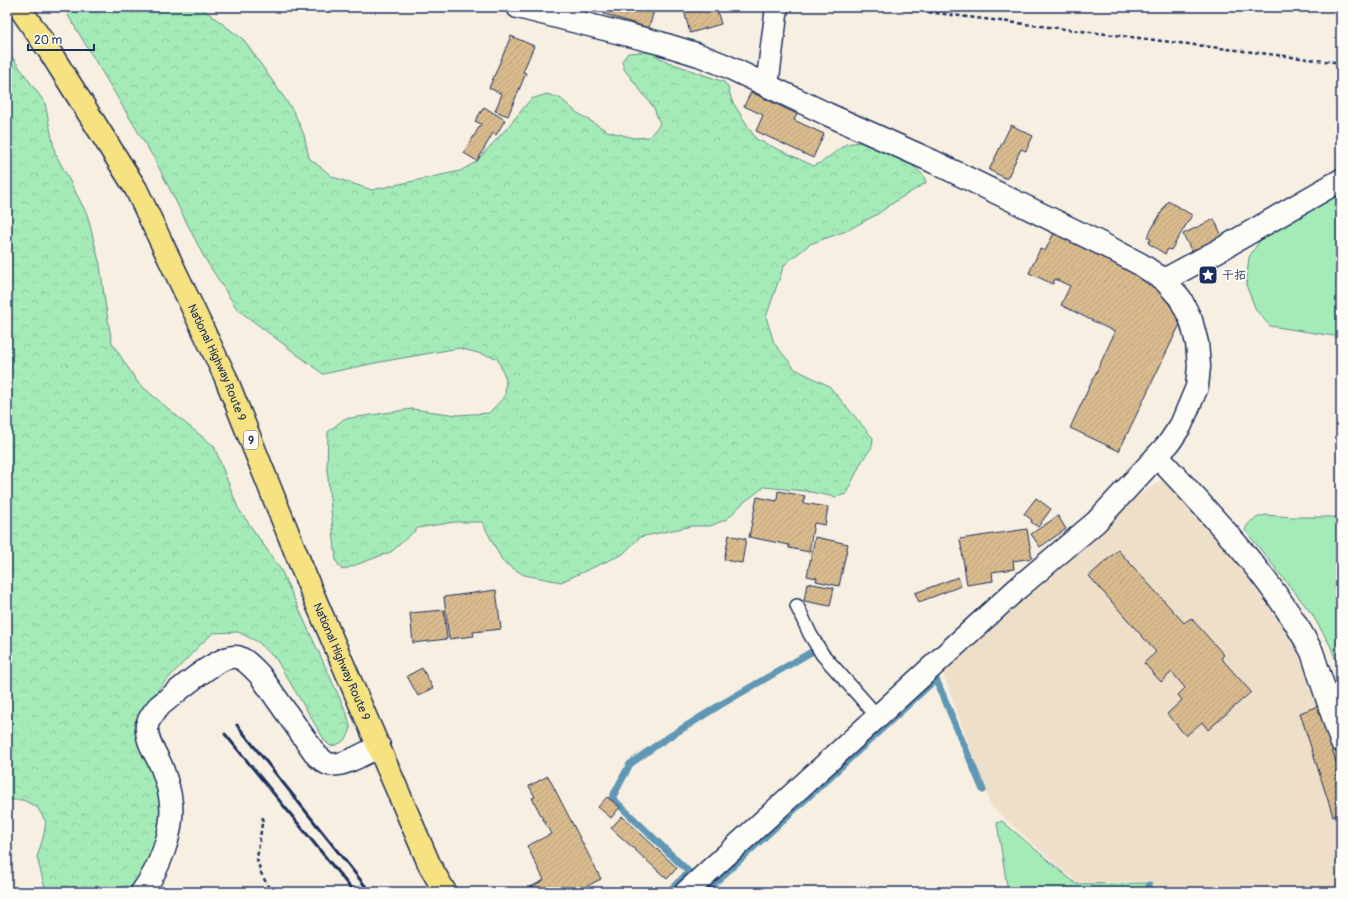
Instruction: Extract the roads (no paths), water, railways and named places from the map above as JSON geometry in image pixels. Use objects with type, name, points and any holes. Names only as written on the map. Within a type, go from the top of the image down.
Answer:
[{"type":"highway","name":"National Highway Route 9","points":[[19,7],[50,52],[136,189],[225,376],[308,583],[430,866],[445,892]]},
{"type":"street","points":[[518,7],[699,55],[724,65],[932,161],[1098,242],[1140,264],[1164,280],[1180,298],[1191,320],[1196,343],[1199,366],[1197,387],[1181,425],[1157,456],[1096,522],[1018,588],[686,892]]},
{"type":"street","points":[[767,86],[777,7]]},
{"type":"street","points":[[1164,280],[1341,180]]},
{"type":"street","points":[[1157,456],[1239,545],[1275,593],[1305,639],[1312,652],[1341,741]]},
{"type":"street","points":[[142,892],[158,865],[166,844],[170,823],[171,804],[168,786],[162,768],[148,737],[147,725],[151,716],[158,707],[215,662],[228,657],[236,657],[252,667],[260,675],[322,761],[329,764],[346,762],[379,746]]},
{"type":"lane","points":[[797,606],[810,634],[822,654],[878,716]]},
{"type":"waterway","points":[[668,892],[689,872],[612,798],[630,764],[661,742],[720,705],[813,651]]},
{"type":"waterway","points":[[705,892],[936,679],[983,790]]},
{"type":"waterway","points":[[1149,885],[1150,892]]},
{"type":"railway","points":[[237,725],[370,892]]},
{"type":"railway","points":[[225,734],[354,892]]},
{"type":"place","name":"干拓","points":[[1208,275]]}]
